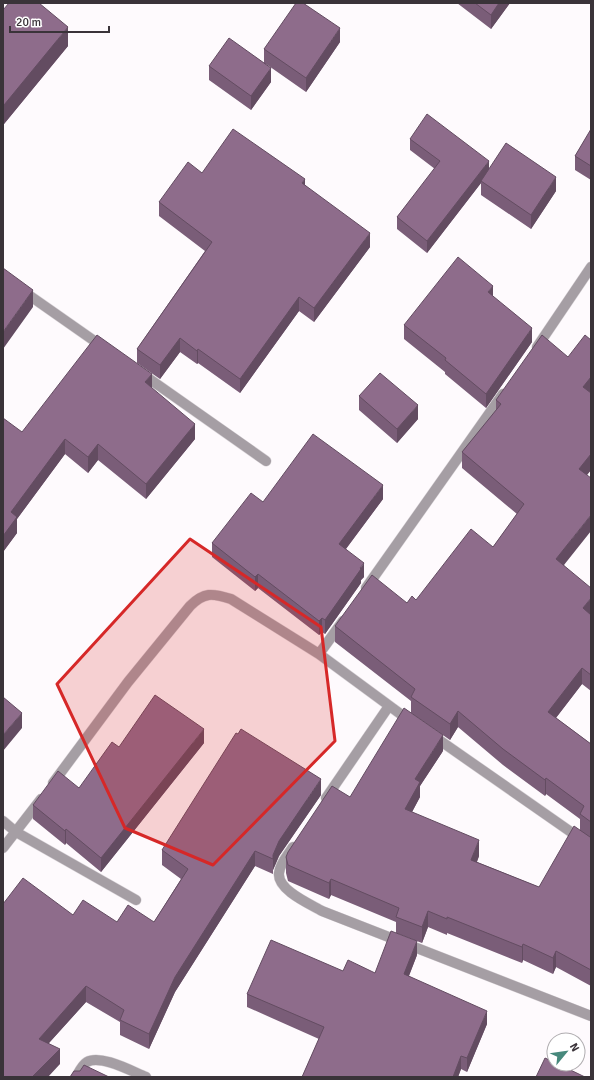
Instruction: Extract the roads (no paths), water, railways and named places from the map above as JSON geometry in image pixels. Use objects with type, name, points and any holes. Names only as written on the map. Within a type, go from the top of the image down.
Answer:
[{"type":"street","points":[[529,358],[591,267]]},
{"type":"street","points":[[3,277],[112,353]]},
{"type":"street","points":[[131,366],[266,461]]},
{"type":"street","points":[[359,597],[511,384]]},
{"type":"street","points":[[3,848],[128,682],[190,606],[204,595],[212,594],[230,599],[319,654],[389,706],[591,846]]},
{"type":"street","points":[[319,654],[350,610]]},
{"type":"street","points":[[319,809],[389,706]]},
{"type":"street","points":[[3,821],[16,832],[136,900]]},
{"type":"street","points":[[297,841],[284,860],[279,873],[280,881],[286,890],[322,911],[591,1016]]},
{"type":"street","points":[[76,1077],[88,1062],[97,1060],[116,1064],[146,1077]]}]
